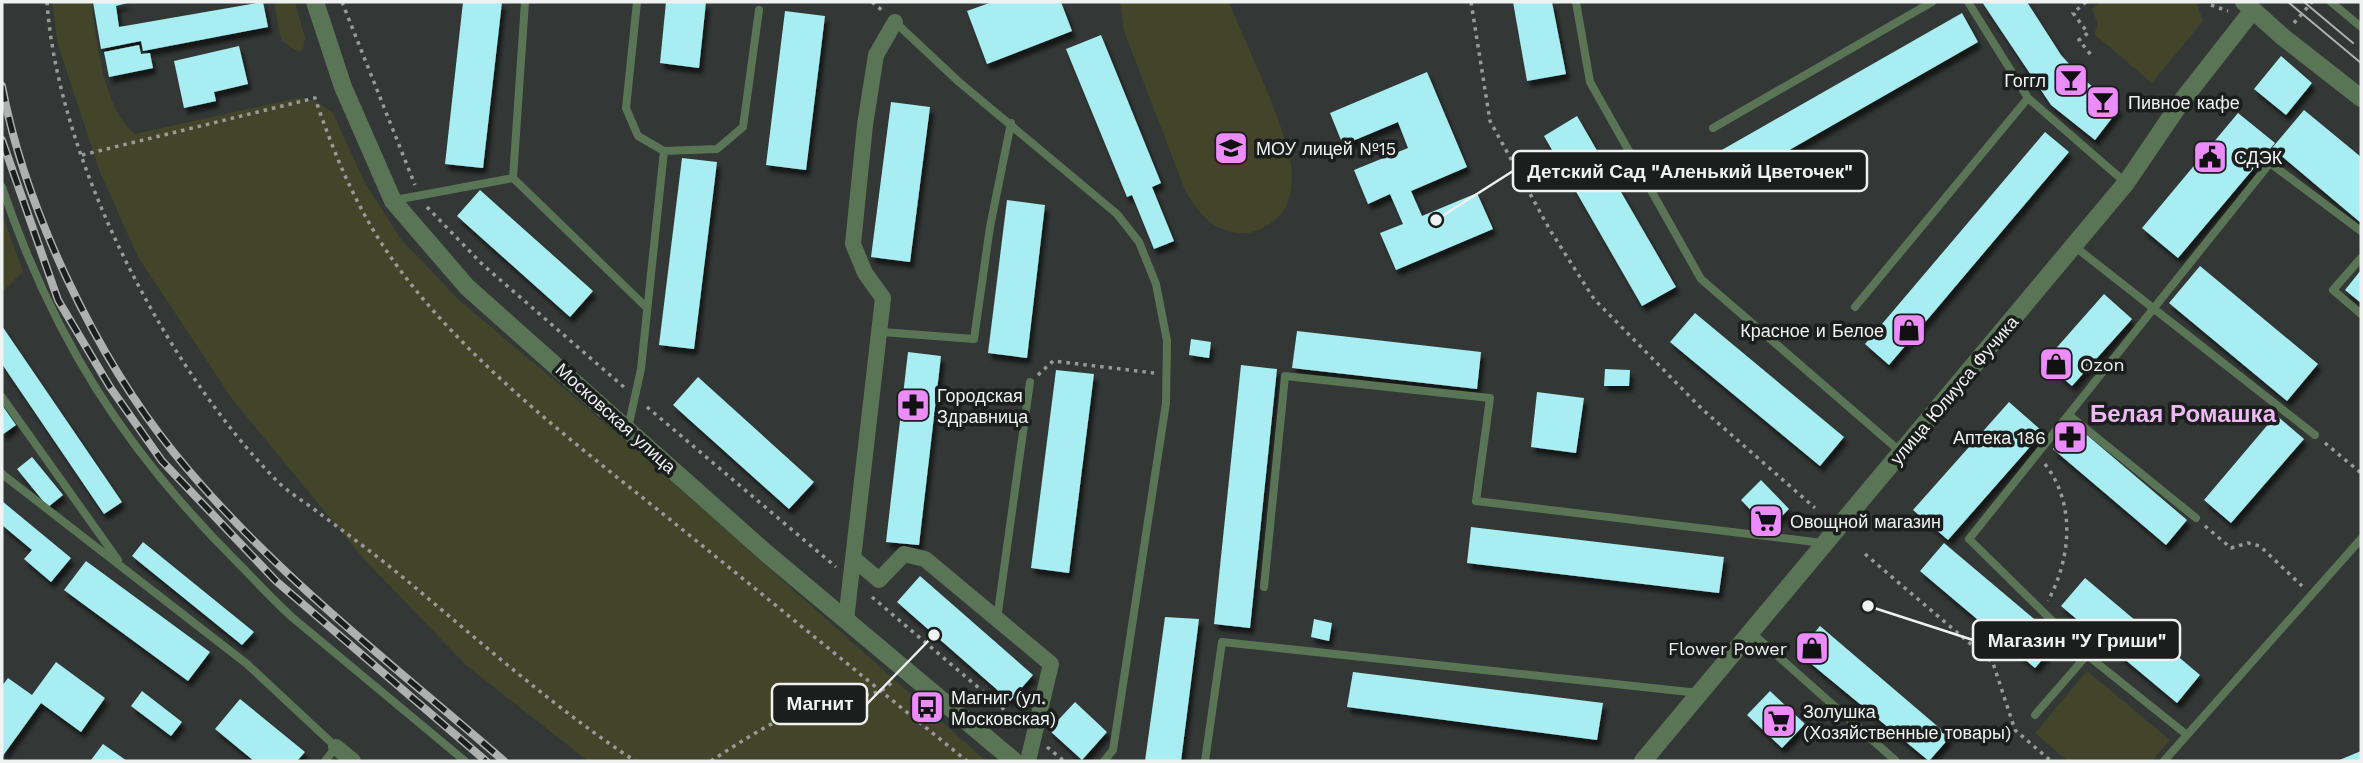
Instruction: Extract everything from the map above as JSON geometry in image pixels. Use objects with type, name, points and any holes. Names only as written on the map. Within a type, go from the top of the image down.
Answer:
[{"type":"street","name":"Московская улица","points":[[315,2],[343,87],[393,201],[467,287],[766,553],[902,670],[1014,761]]},
{"type":"street","name":"улица Юлиуса Фучика","points":[[1643,761],[2126,183],[2252,4]]},
{"type":"street","points":[[2252,4],[2361,98]]},
{"type":"street","points":[[846,620],[883,298],[865,273],[853,244],[865,125],[876,55],[895,22]]},
{"type":"street","points":[[854,559],[879,580],[904,554],[925,559],[1051,664],[1028,761]]},
{"type":"street","points":[[336,747],[353,761]]},
{"type":"lane","points":[[525,2],[513,178],[646,307]]},
{"type":"lane","points":[[637,2],[626,108],[638,136],[664,150],[717,149],[743,127],[759,10]]},
{"type":"lane","points":[[1576,2],[1590,82],[1701,279],[1902,453]]},
{"type":"lane","points":[[1713,128],[1932,2]]},
{"type":"lane","points":[[1968,2],[2028,98],[2126,183]]},
{"type":"lane","points":[[2331,2],[2361,27]]},
{"type":"lane","points":[[895,22],[959,82],[1118,214],[1139,242],[1156,284],[1167,341],[1158,466],[1113,750],[1104,761]]},
{"type":"lane","points":[[1855,307],[2028,98]]},
{"type":"lane","points":[[881,332],[974,338],[990,227],[1010,123]]},
{"type":"lane","points":[[628,428],[641,369],[664,150]]},
{"type":"lane","points":[[2187,736],[2087,655],[1969,539],[2152,308],[2272,164],[2361,231]]},
{"type":"lane","points":[[393,201],[513,178]]},
{"type":"lane","points":[[2,187],[15,228],[60,328],[109,414],[162,482],[291,616],[464,761]]},
{"type":"lane","points":[[2074,246],[2315,435]]},
{"type":"lane","points":[[2361,258],[2333,290],[2361,314]]},
{"type":"lane","points":[[1264,587],[1285,376],[1490,398],[1476,501],[1826,544]]},
{"type":"lane","points":[[997,619],[1030,382]]},
{"type":"lane","points":[[2,397],[124,568]]},
{"type":"lane","points":[[2069,415],[2196,518]]},
{"type":"lane","points":[[2,474],[247,664],[336,747],[325,761]]},
{"type":"lane","points":[[2164,761],[2361,539]]},
{"type":"lane","points":[[1752,633],[1896,761]]},
{"type":"lane","points":[[1205,761],[1222,642],[1702,693]]},
{"type":"lane","points":[[2035,715],[2087,655]]},
{"type":"path","points":[[47,2],[50,40],[68,116],[82,155],[131,271],[214,410],[278,482],[394,570],[499,658],[635,761]]},
{"type":"path","points":[[342,2],[419,196],[452,237],[635,397],[1064,761]]},
{"type":"path","points":[[1471,2],[1490,121],[1550,230],[1594,299],[1702,409],[1815,508]]},
{"type":"path","points":[[2086,2],[2073,13],[2088,33],[2079,40],[2091,55]]},
{"type":"path","points":[[82,155],[316,98],[334,155],[375,234],[435,313],[495,372],[600,463],[967,761]]},
{"type":"path","points":[[1030,382],[1053,361],[1166,374]]},
{"type":"path","points":[[2315,435],[2361,472]]},
{"type":"path","points":[[2038,453],[2052,472],[2069,522],[2059,580],[2042,611]]},
{"type":"path","points":[[2196,518],[2231,548],[2248,543],[2260,546],[2312,595]]},
{"type":"path","points":[[1865,554],[1993,663],[2015,730],[2051,761]]},
{"type":"path","points":[[711,761],[758,730],[806,709],[832,700],[864,696],[889,686],[902,670]]},
{"type":"green space","points":[[52,2],[91,2],[99,54],[109,92],[124,123],[135,134],[298,98],[315,101],[333,113],[364,181],[400,238],[459,300],[626,441],[986,761],[588,761],[467,666],[363,558],[233,400],[138,257],[100,172],[58,45]]},
{"type":"green space","points":[[274,2],[295,2],[305,38],[303,50],[297,51],[281,40]]},
{"type":"green space","points":[[1120,2],[1229,2],[1277,116],[1290,161],[1290,193],[1282,212],[1273,222],[1250,233],[1231,232],[1207,220],[1196,207],[1185,190],[1124,31]]},
{"type":"green space","points":[[2100,2],[2196,2],[2203,21],[2152,83],[2094,34],[2098,24],[2092,9]]},
{"type":"green space","points":[[2,214],[23,271],[2,292]]},
{"type":"green space","points":[[2087,671],[2170,740],[2152,761],[2068,761],[2035,733]]},
{"type":"building","points":[[93,2],[131,2],[116,6],[119,27],[263,2],[268,27],[143,51],[141,41],[101,49]]},
{"type":"building","points":[[463,2],[502,2],[483,168],[445,164]]},
{"type":"building","points":[[666,2],[706,2],[699,68],[660,63]]},
{"type":"building","points":[[992,2],[1061,2],[1072,31],[987,64],[967,11]]},
{"type":"building","points":[[1513,2],[1552,2],[1566,74],[1527,81]]},
{"type":"building","points":[[1982,2],[2027,2],[2061,55],[2081,77],[2119,109],[2095,140],[2051,105]]},
{"type":"building","points":[[785,11],[825,16],[806,170],[766,165]]},
{"type":"building","points":[[1962,13],[1978,42],[1737,180],[1720,151]]},
{"type":"building","points":[[1101,35],[1161,183],[1152,187],[1174,241],[1154,249],[1132,195],[1127,197],[1066,49]]},
{"type":"building","points":[[139,45],[141,54],[150,53],[153,68],[109,77],[104,52]]},
{"type":"building","points":[[239,46],[248,84],[214,92],[216,101],[184,108],[174,61]]},
{"type":"building","points":[[2281,56],[2312,83],[2286,115],[2254,89]]},
{"type":"building","points":[[1427,72],[1467,167],[1411,191],[1422,216],[1477,193],[1493,229],[1396,270],[1380,233],[1403,224],[1390,194],[1368,204],[1354,170],[1408,148],[1398,122],[1343,145],[1330,113]]},
{"type":"building","points":[[891,102],[930,107],[910,262],[871,257]]},
{"type":"building","points":[[2304,110],[2361,157],[2361,223],[2272,148]]},
{"type":"building","points":[[2238,113],[2275,143],[2178,258],[2142,228]]},
{"type":"building","points":[[1577,116],[1676,287],[1642,306],[1544,136]]},
{"type":"building","points":[[2045,132],[2069,152],[1889,365],[1865,344]]},
{"type":"building","points":[[682,158],[717,162],[694,349],[659,345]]},
{"type":"building","points":[[480,190],[593,291],[570,317],[457,216]]},
{"type":"building","points":[[1007,200],[1045,205],[1027,358],[988,353]]},
{"type":"building","points":[[2200,266],[2318,364],[2287,401],[2169,303]]},
{"type":"building","points":[[2361,270],[2361,303],[2345,290]]},
{"type":"building","points":[[2104,294],[2132,319],[2072,386],[2044,362]]},
{"type":"building","points":[[1695,313],[1844,437],[1820,466],[1670,342]]},
{"type":"building","points":[[2,326],[122,502],[104,514],[2,364]]},
{"type":"building","points":[[1297,331],[1481,352],[1477,389],[1292,368]]},
{"type":"building","points":[[1191,339],[1211,342],[1209,358],[1189,355]]},
{"type":"building","points":[[908,352],[941,356],[919,545],[886,542]]},
{"type":"building","points":[[1241,365],[1277,369],[1250,628],[1214,624]]},
{"type":"building","points":[[1605,369],[1630,370],[1629,386],[1604,386]]},
{"type":"building","points":[[1056,370],[1094,374],[1069,573],[1031,568]]},
{"type":"building","points":[[698,377],[814,482],[789,509],[673,405]]},
{"type":"building","points":[[1537,392],[1584,398],[1576,453],[1531,447]]},
{"type":"building","points":[[2009,402],[2043,432],[1948,540],[1913,510]]},
{"type":"building","points":[[2,405],[16,425],[2,435]]},
{"type":"building","points":[[2276,415],[2304,439],[2231,523],[2204,500]]},
{"type":"building","points":[[2074,424],[2187,520],[2166,545],[2053,449]]},
{"type":"building","points":[[32,457],[63,495],[48,507],[17,469]]},
{"type":"building","points":[[1761,480],[1789,509],[1769,529],[1741,500]]},
{"type":"building","points":[[2,501],[71,558],[51,582],[24,559],[32,550],[2,525]]},
{"type":"building","points":[[1471,527],[1724,557],[1719,593],[1467,563]]},
{"type":"building","points":[[143,542],[254,632],[242,645],[132,556]]},
{"type":"building","points":[[1944,543],[2059,640],[2035,668],[1920,571]]},
{"type":"building","points":[[86,561],[210,652],[188,681],[64,590]]},
{"type":"building","points":[[920,576],[1033,675],[1010,701],[897,602]]},
{"type":"building","points":[[2085,578],[2200,675],[2177,703],[2061,606]]},
{"type":"building","points":[[1165,617],[1199,619],[1181,761],[1145,761]]},
{"type":"building","points":[[1314,619],[1332,623],[1329,641],[1311,637]]},
{"type":"building","points":[[1820,626],[1950,737],[1929,761],[1798,653]]},
{"type":"building","points":[[56,662],[105,698],[81,732],[41,703],[2,757],[2,686],[8,678],[32,695]]},
{"type":"building","points":[[1353,672],[1603,703],[1597,740],[1347,707]]},
{"type":"building","points":[[142,691],[182,722],[171,736],[131,706]]},
{"type":"building","points":[[1770,691],[1805,724],[1782,748],[1747,715]]},
{"type":"building","points":[[240,699],[305,752],[297,761],[254,761],[215,729]]},
{"type":"building","points":[[1075,702],[1107,732],[1082,760],[1049,730]]},
{"type":"building","points":[[103,744],[127,761],[91,760]]},
{"type":"building","points":[[2361,751],[2361,761],[2337,761]]},
{"type":"tram line","points":[[2288,2],[2361,63]]},
{"type":"tram line","points":[[2304,2],[2353,43]]},
{"type":"railway","points":[[2,86],[28,182],[68,280],[118,373],[175,454],[211,496],[291,576],[504,761]]},
{"type":"railway","points":[[2,140],[58,300],[110,387],[162,461],[276,581],[486,761]]},
{"type":"place","name":"Гоггл","points":[[2071,80]]},
{"type":"place","name":"Пивное кафе","points":[[2103,102]]},
{"type":"place","name":"МОУ лицей №15","points":[[1231,148]]},
{"type":"place","name":"СДЭК","points":[[2210,157]]},
{"type":"place","name":"Детский Сад \"Аленький Цветочек\"","points":[[1436,220]]},
{"type":"place","name":"Красное и Белое","points":[[1909,330]]},
{"type":"place","name":"Ozon","points":[[2056,364]]},
{"type":"place","name":"Городская Здравница","points":[[913,405]]},
{"type":"place","name":"Аптека 186","points":[[2070,437]]},
{"type":"place","name":"Овощной магазин","points":[[1766,521]]},
{"type":"place","name":"Магазин \"У Гриши\"","points":[[1868,606]]},
{"type":"place","name":"Магнит","points":[[934,635]]},
{"type":"place","name":"Flower Power","points":[[1812,648]]},
{"type":"place","name":"Магниг (ул. Московская)","points":[[927,707]]},
{"type":"place","name":"Золушка (Хозяйственные товары)","points":[[1779,721]]},
{"type":"district","name":"Белая Ромашка","points":[[2183,414]]}]
